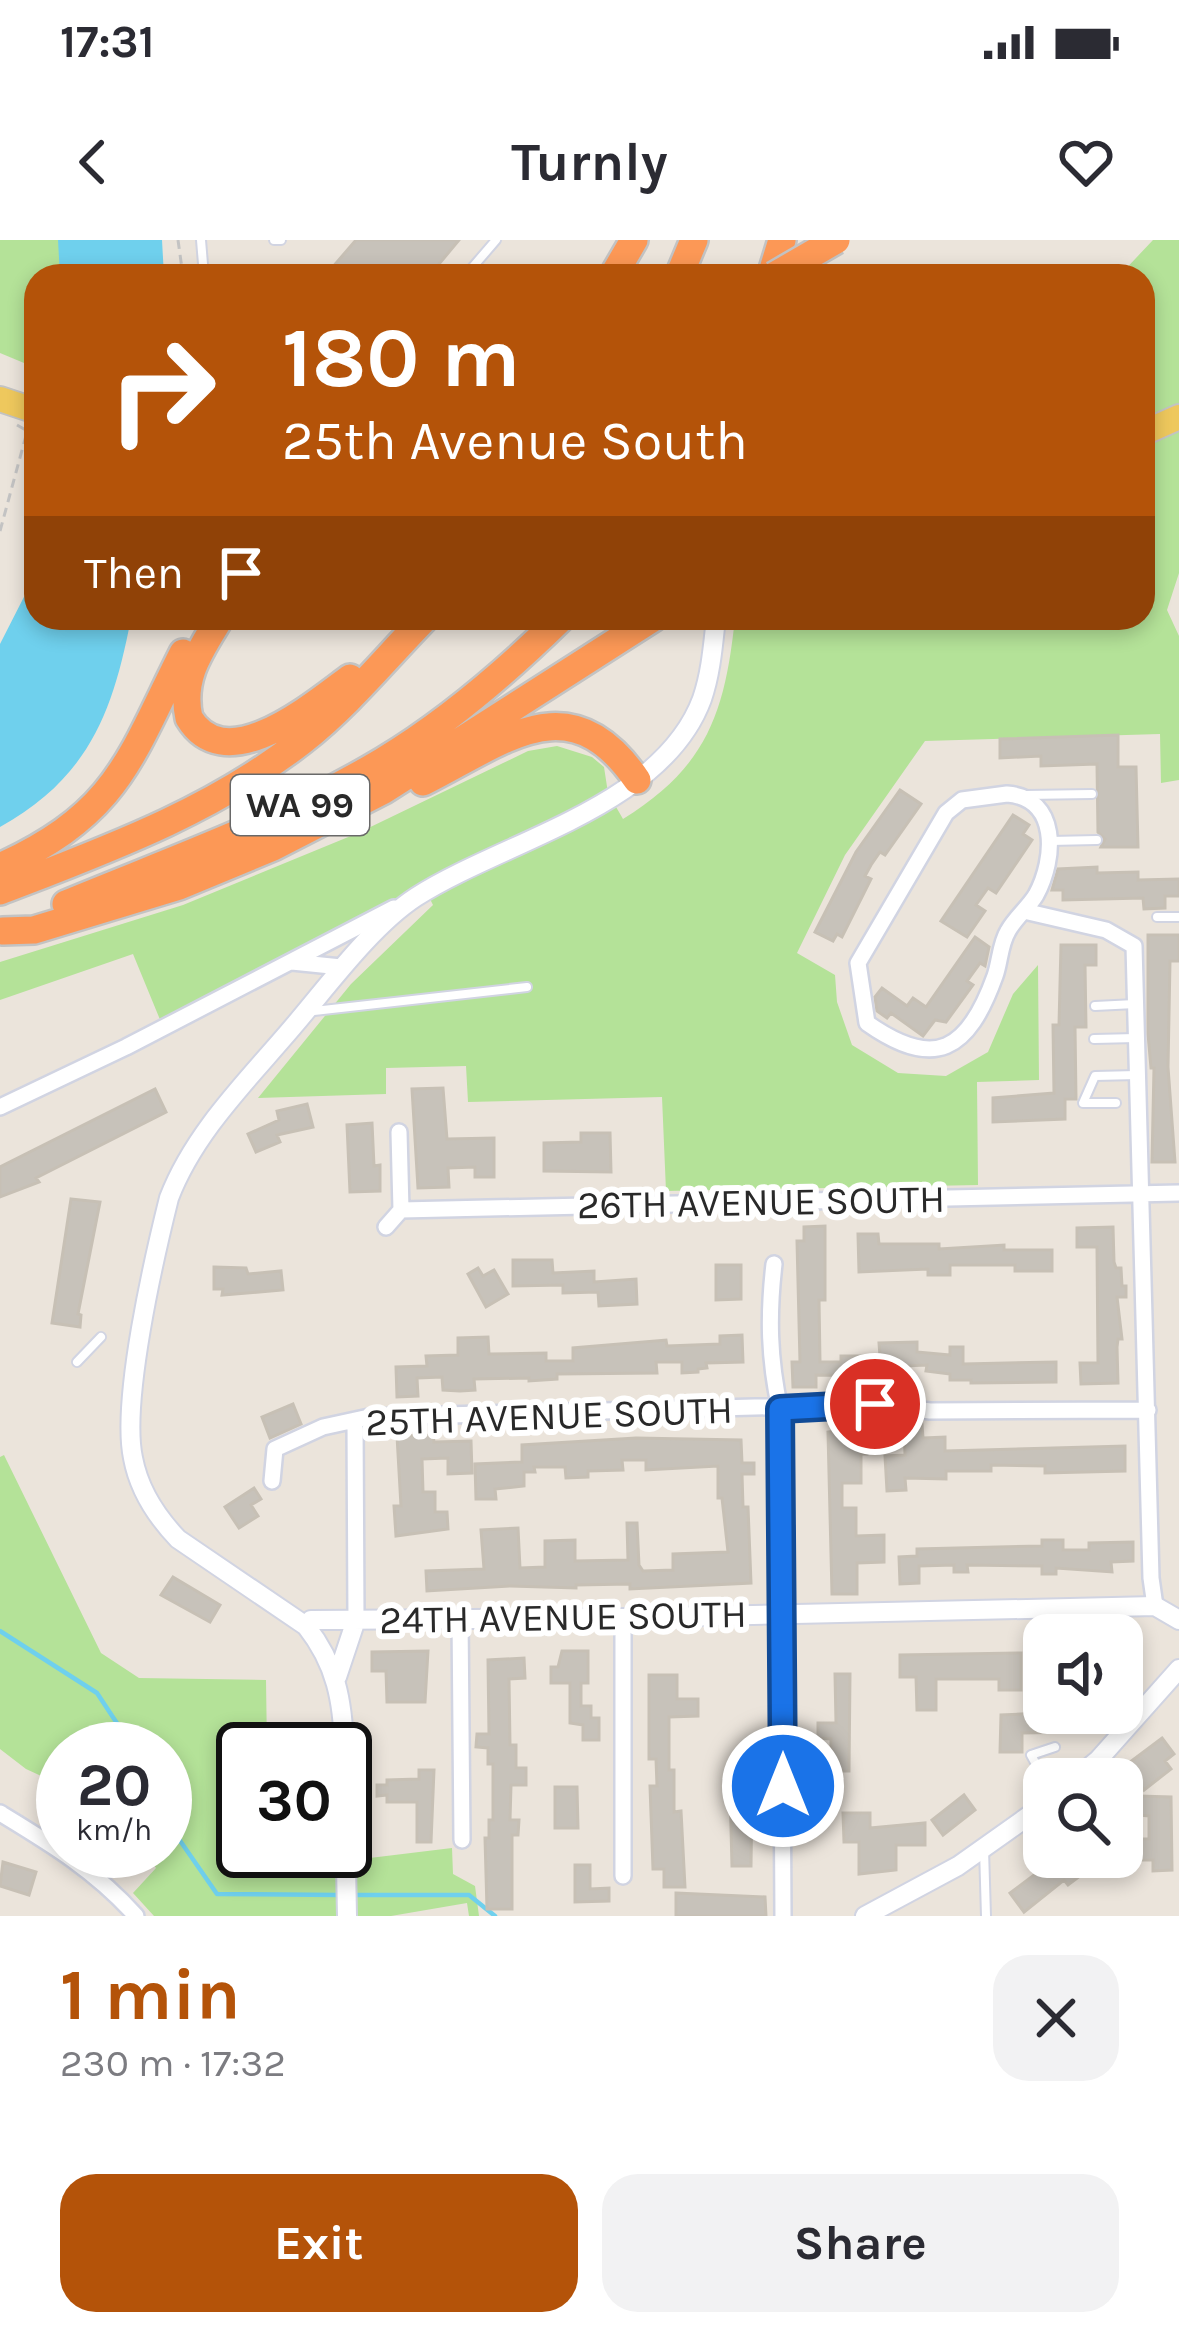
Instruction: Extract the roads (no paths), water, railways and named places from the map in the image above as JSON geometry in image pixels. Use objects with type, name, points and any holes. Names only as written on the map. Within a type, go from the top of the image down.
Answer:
[{"type":"highway","points":[[794,264],[836,240]]},
{"type":"highway","points":[[0,867],[52,841],[105,794],[139,747],[197,630]]},
{"type":"highway","points":[[213,630],[189,671],[186,704],[194,727],[218,742],[246,740],[278,726],[412,630]]},
{"type":"highway","name":"WA 99","points":[[0,891],[163,827],[237,785],[304,739],[413,630]]},
{"type":"highway","name":"WA 99","points":[[1,931],[258,825],[352,778],[450,715],[547,630]]},
{"type":"highway","points":[[1,931],[34,930],[179,886],[273,847],[368,800],[634,630]]},
{"type":"highway","points":[[368,800],[422,783],[542,727],[589,731],[621,757],[638,780]]},
{"type":"street","points":[[0,1107],[126,1047],[638,780],[680,739],[693,719],[709,673],[714,630]]},
{"type":"street","points":[[1023,795],[1039,805],[1046,817],[1043,876],[1006,933],[994,977],[971,1024],[959,1038],[928,1052],[909,1048],[866,1023],[858,963],[946,814],[962,800],[1023,795]]},
{"type":"street","points":[[337,1678],[306,1626],[197,1555],[161,1521],[140,1481],[130,1433],[133,1394],[158,1250],[178,1174],[208,1128],[341,967],[413,898]]},
{"type":"street","points":[[1024,911],[1106,929],[1134,946],[1151,1578],[1170,1611]]},
{"type":"street","points":[[284,962],[341,967]]},
{"type":"street","points":[[386,1227],[401,1210],[399,1132]]},
{"type":"street","name":"26TH AVENUE SOUTH","points":[[401,1210],[1179,1193]]},
{"type":"street","points":[[774,1264],[768,1345],[780,1409],[783,1916]]},
{"type":"street","name":"25TH AVENUE SOUTH","points":[[272,1481],[275,1449],[323,1427],[395,1415],[875,1404],[930,1411],[1148,1410]]},
{"type":"street","points":[[341,1722],[337,1678],[356,1620],[355,1420]]},
{"type":"street","name":"24TH AVENUE SOUTH","points":[[306,1626],[311,1620],[460,1616],[1170,1611]]},
{"type":"street","points":[[460,1616],[462,1840]]},
{"type":"street","points":[[623,1618],[623,1876]]},
{"type":"street","points":[[1100,1758],[1175,1679]]},
{"type":"street","points":[[0,1814],[77,1859],[106,1882],[136,1916]]},
{"type":"street","points":[[866,1916],[1023,1820]]},
{"type":"street","points":[[347,1878],[347,1916]]},
{"type":"lane","points":[[475,264],[496,240]]},
{"type":"lane","points":[[1023,795],[1092,794]]},
{"type":"lane","points":[[1048,841],[1096,840]]},
{"type":"lane","points":[[1156,917],[1179,917]]},
{"type":"lane","points":[[306,1011],[527,987]]},
{"type":"lane","points":[[1095,1006],[1136,1004]]},
{"type":"lane","points":[[1094,1039],[1137,1038]]},
{"type":"lane","points":[[1116,1102],[1083,1103],[1095,1076],[1138,1075]]},
{"type":"lane","points":[[77,1362],[101,1337]]},
{"type":"lane","points":[[1033,1758],[1055,1747]]},
{"type":"lane","points":[[984,1847],[986,1916]]},
{"type":"water","points":[[58,240],[162,240],[163,264],[59,264]]},
{"type":"water","points":[[24,597],[24,630],[129,630],[115,684],[92,740],[55,787],[0,827],[0,644]]},
{"type":"waterway","points":[[0,1631],[97,1693],[116,1722]]},
{"type":"waterway","points":[[192,1858],[217,1894],[340,1895]]},
{"type":"waterway","points":[[352,1895],[469,1895],[495,1916]]}]
